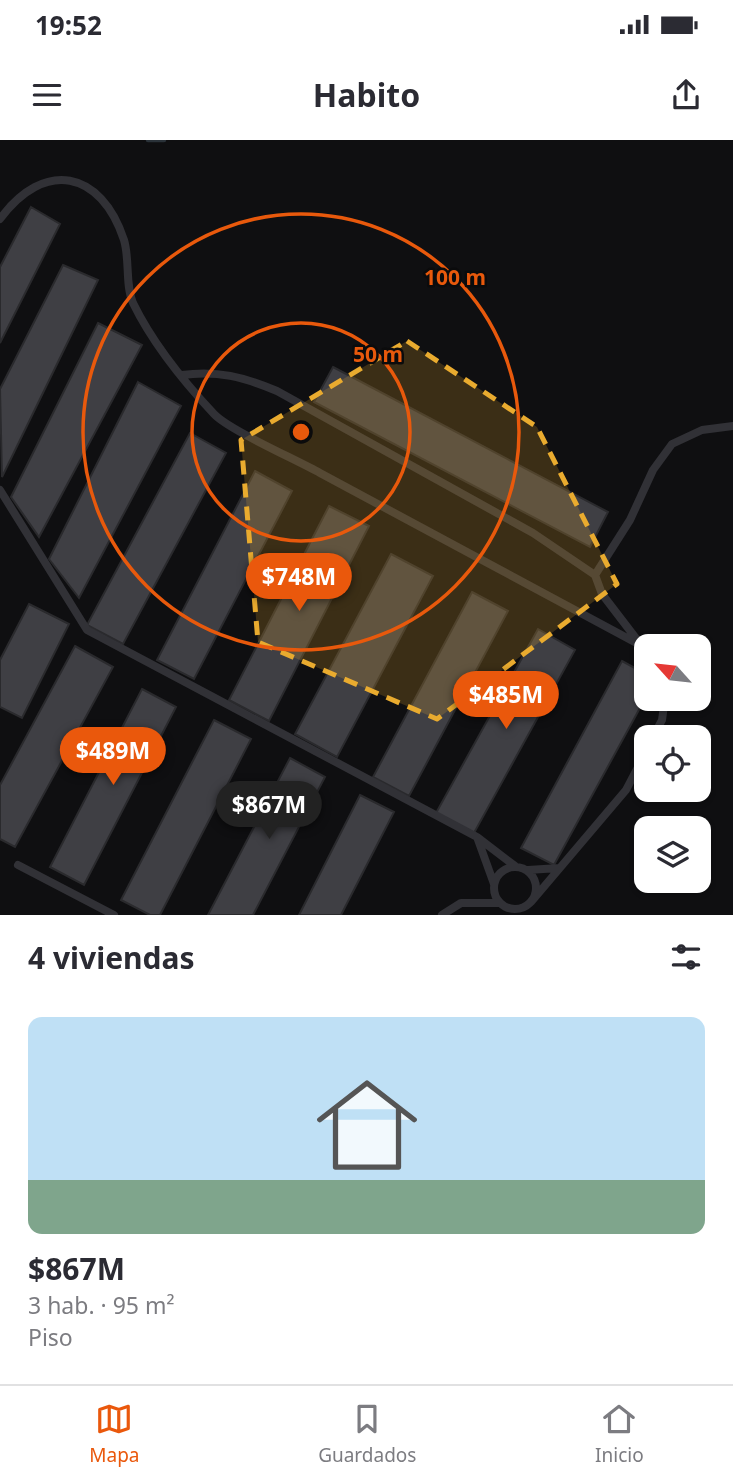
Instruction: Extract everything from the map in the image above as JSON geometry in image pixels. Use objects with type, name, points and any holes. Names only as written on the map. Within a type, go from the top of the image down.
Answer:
[{"type":"lane","points":[[0,219],[18,196],[45,180],[68,180],[92,189],[107,208],[124,240],[131,299],[143,322],[216,417],[634,644]]},
{"type":"lane","points":[[182,375],[205,372],[244,377],[277,391],[533,533],[595,575],[602,594],[634,636]]},
{"type":"lane","points":[[595,575],[630,520],[653,470],[672,444],[702,430],[733,426]]},
{"type":"lane","points":[[0,490],[87,630],[477,837],[514,866],[528,870],[559,868]]},
{"type":"lane","points":[[442,915],[461,903],[519,909],[531,902],[591,835],[626,790],[634,775]]},
{"type":"lane","points":[[477,837],[503,908]]},
{"type":"lane","points":[[18,865],[114,915]]},
{"type":"lane","points":[[494,884],[501,872],[514,866]]},
{"type":"lane","points":[[528,870],[536,882],[531,902]]},
{"type":"highlighted area","points":[[407,341],[537,427],[617,584],[437,719],[258,642],[241,440]]},
{"type":"building","points":[[31,207],[60,224],[0,343],[0,267]]},
{"type":"building","points":[[63,265],[98,280],[2,477],[0,389]]},
{"type":"building","points":[[98,323],[142,345],[39,537],[11,497]]},
{"type":"building","points":[[333,367],[608,512],[590,547],[314,402]]},
{"type":"building","points":[[138,382],[181,406],[79,598],[49,559]]},
{"type":"building","points":[[190,433],[226,453],[123,644],[87,625]]},
{"type":"building","points":[[255,471],[292,491],[194,679],[157,660]]},
{"type":"building","points":[[329,506],[369,526],[269,721],[229,700]]},
{"type":"building","points":[[391,554],[433,576],[337,757],[295,734]]},
{"type":"building","points":[[472,592],[508,611],[409,796],[373,777]]},
{"type":"building","points":[[29,604],[69,624],[22,718],[0,707],[0,660]]},
{"type":"building","points":[[538,629],[575,650],[474,833],[436,813]]},
{"type":"building","points":[[75,646],[113,667],[15,847],[0,839],[0,785]]},
{"type":"building","points":[[622,661],[634,668],[634,711],[638,711],[554,865],[521,848]]},
{"type":"building","points":[[142,689],[176,707],[84,885],[50,867]]},
{"type":"building","points":[[214,720],[251,739],[160,915],[150,915],[121,900]]},
{"type":"building","points":[[290,758],[325,777],[253,915],[208,915]]},
{"type":"building","points":[[360,795],[394,812],[341,915],[299,915]]},
{"type":"waterway","points":[[148,140],[164,140]]}]
